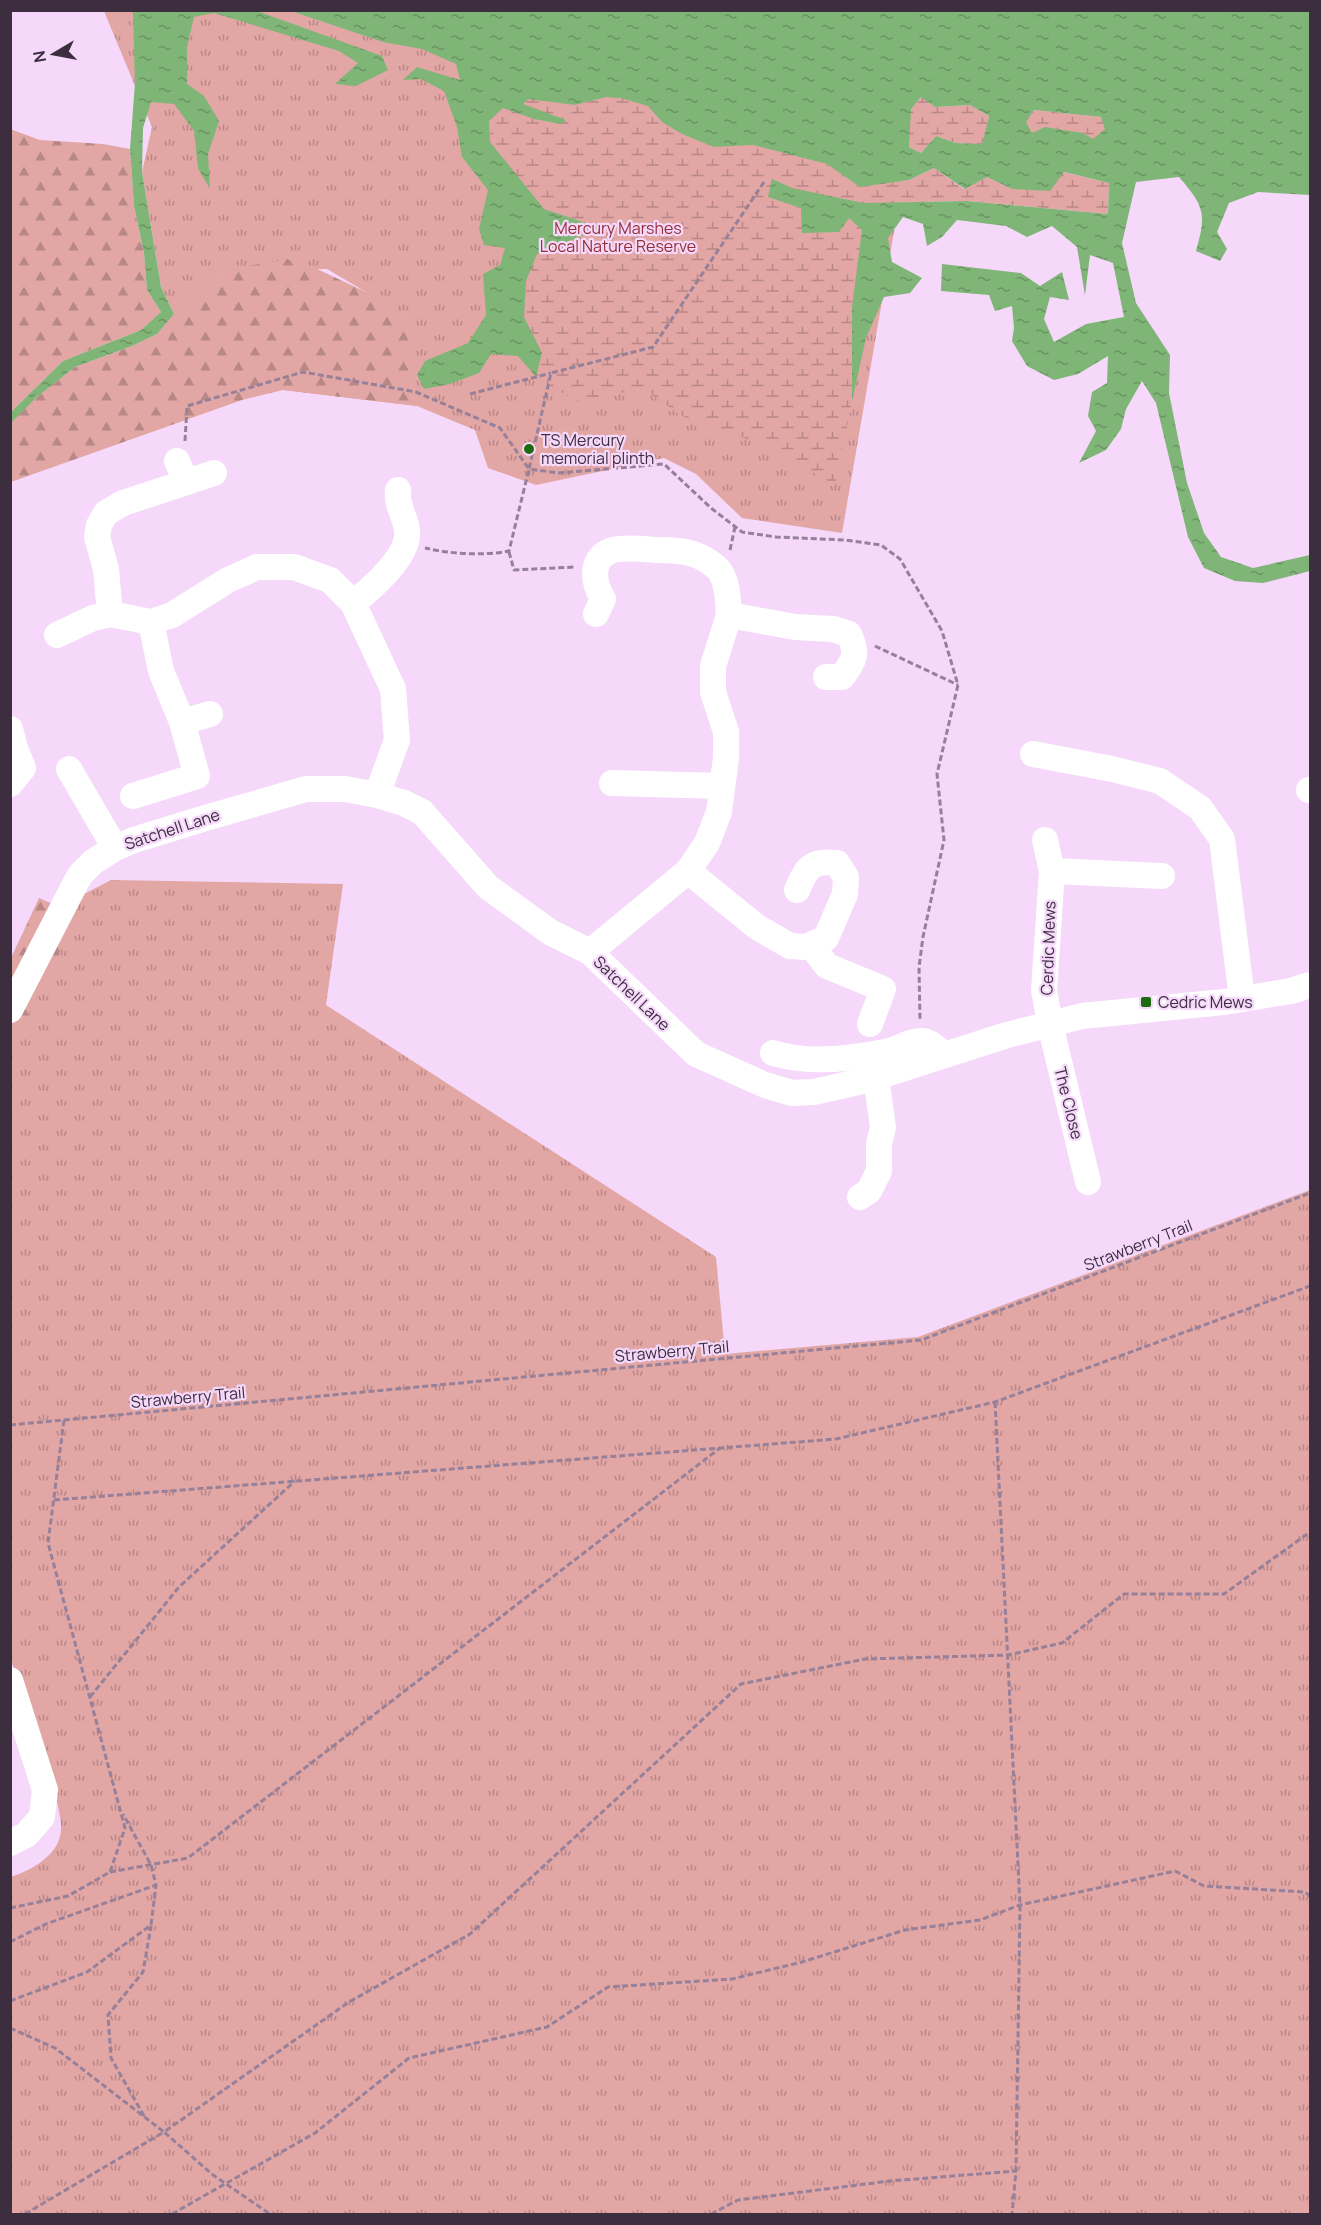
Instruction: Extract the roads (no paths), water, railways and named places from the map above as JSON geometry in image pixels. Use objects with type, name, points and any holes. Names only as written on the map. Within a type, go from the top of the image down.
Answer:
[{"type":"street","points":[[110,614],[106,569],[97,537],[106,513],[181,471],[214,473]]},
{"type":"street","points":[[352,603],[370,590],[395,561],[406,544],[408,532],[391,500]]},
{"type":"street","points":[[590,952],[688,871],[707,843],[719,812],[726,758],[726,732],[713,692],[713,666],[729,615],[728,593],[718,569],[696,555],[672,551],[620,549],[606,554],[595,567],[595,582],[606,603]]},
{"type":"street","points":[[57,635],[93,618],[110,614],[151,622],[172,615],[228,580],[257,567],[294,567],[330,580],[352,603],[393,689],[397,740],[377,795]]},
{"type":"street","points":[[729,615],[795,627],[833,629],[849,634],[855,648],[854,662],[838,683]]},
{"type":"street","points":[[133,796],[197,776],[182,722],[160,671],[151,622]]},
{"type":"street","points":[[182,722],[210,714]]},
{"type":"street","points":[[10,729],[23,768],[10,784]]},
{"type":"street","points":[[1033,754],[1160,781],[1200,808],[1222,839],[1242,999]]},
{"type":"street","points":[[69,769],[115,848]]},
{"type":"street","points":[[612,783],[722,786]]},
{"type":"street","name":"Satchell Lane","points":[[10,1010],[80,875],[93,862],[115,848],[134,840],[297,790],[345,789],[404,803],[422,812],[488,886],[550,932],[590,952],[696,1054],[765,1085],[792,1093],[827,1090],[876,1077],[1007,1035],[1082,1016],[1242,999],[1291,991],[1311,985]]},
{"type":"street","name":"Cerdic Mews","points":[[1045,840],[1052,871],[1044,990],[1050,1024]]},
{"type":"street","points":[[688,871],[765,932],[790,946],[806,947],[826,938],[845,894],[846,877],[837,863],[820,861],[806,870],[797,890]]},
{"type":"street","points":[[1052,871],[1162,876]]},
{"type":"street","points":[[811,945],[827,966],[883,988],[870,1024]]},
{"type":"street","name":"The Close","points":[[1050,1024],[1088,1182]]},
{"type":"street","points":[[773,1053],[807,1060],[825,1060],[887,1052],[919,1041],[929,1042],[944,1055]]},
{"type":"street","points":[[860,1197],[870,1191],[879,1171],[879,1144],[883,1127],[876,1077]]},
{"type":"street","points":[[10,1680],[45,1790],[42,1817],[26,1835],[10,1843]]},
{"type":"water","points":[[129,11],[257,11],[382,56],[388,70],[356,86],[335,84],[358,63],[339,51],[214,13],[194,17],[187,47],[187,84],[204,96],[219,121],[208,154],[210,189],[198,168],[194,131],[174,104],[151,102],[143,128],[142,172],[161,287],[174,314],[157,334],[75,367],[37,397],[11,423],[11,412],[63,361],[141,330],[161,312],[147,290],[144,253],[134,206],[130,149],[135,83],[133,13]]},
{"type":"water","points":[[291,11],[1310,11],[1310,195],[1258,192],[1229,203],[1217,232],[1227,249],[1220,261],[1196,251],[1202,227],[1201,211],[1194,195],[1179,177],[1136,182],[1122,243],[1136,303],[1170,355],[1169,393],[1187,483],[1204,533],[1221,557],[1253,568],[1310,555],[1310,571],[1263,583],[1235,581],[1204,568],[1188,537],[1156,403],[1142,381],[1126,409],[1121,429],[1106,450],[1079,463],[1096,431],[1088,416],[1092,392],[1107,383],[1108,356],[1078,374],[1054,380],[1027,366],[1012,341],[1014,328],[1012,306],[995,311],[989,295],[941,291],[942,264],[1021,273],[1040,286],[1062,272],[1069,300],[1050,297],[1044,319],[1054,342],[1086,324],[1124,317],[1113,263],[1090,255],[1085,295],[1077,247],[1052,226],[1027,237],[1006,226],[957,220],[942,237],[927,246],[923,224],[903,217],[888,238],[892,262],[922,278],[910,293],[884,297],[866,338],[852,401],[852,307],[862,230],[849,218],[839,232],[802,233],[801,208],[768,197],[772,179],[792,188],[863,203],[967,201],[1108,214],[1109,183],[1064,172],[1050,191],[1012,189],[987,177],[965,189],[934,168],[909,180],[860,187],[827,164],[753,145],[714,147],[682,134],[662,122],[648,106],[621,98],[606,97],[575,105],[529,99],[523,104],[566,120],[561,124],[534,119],[503,108],[489,121],[490,142],[544,209],[601,228],[537,254],[526,281],[524,317],[542,353],[536,377],[518,356],[491,354],[479,373],[450,384],[424,389],[417,375],[425,361],[468,343],[486,315],[483,274],[500,265],[505,248],[484,245],[479,229],[488,190],[462,157],[457,127],[444,91],[421,79],[403,80],[417,67],[460,80],[456,64],[422,49],[383,42]],"holes":[[[921,97],[935,107],[970,105],[989,116],[982,144],[956,143],[936,136],[921,153],[909,147],[911,109]],[[1034,110],[1101,117],[1105,129],[1093,139],[1083,133],[1045,127],[1032,133],[1026,122]]]},
{"type":"place","name":"TS Mercury memorial plinth","points":[[529,449]]},
{"type":"place","name":"Cedric Mews","points":[[1146,1002]]},
{"type":"park label","name":"Mercury Marshes Local Nature Reserve","points":[[618,237]]}]
